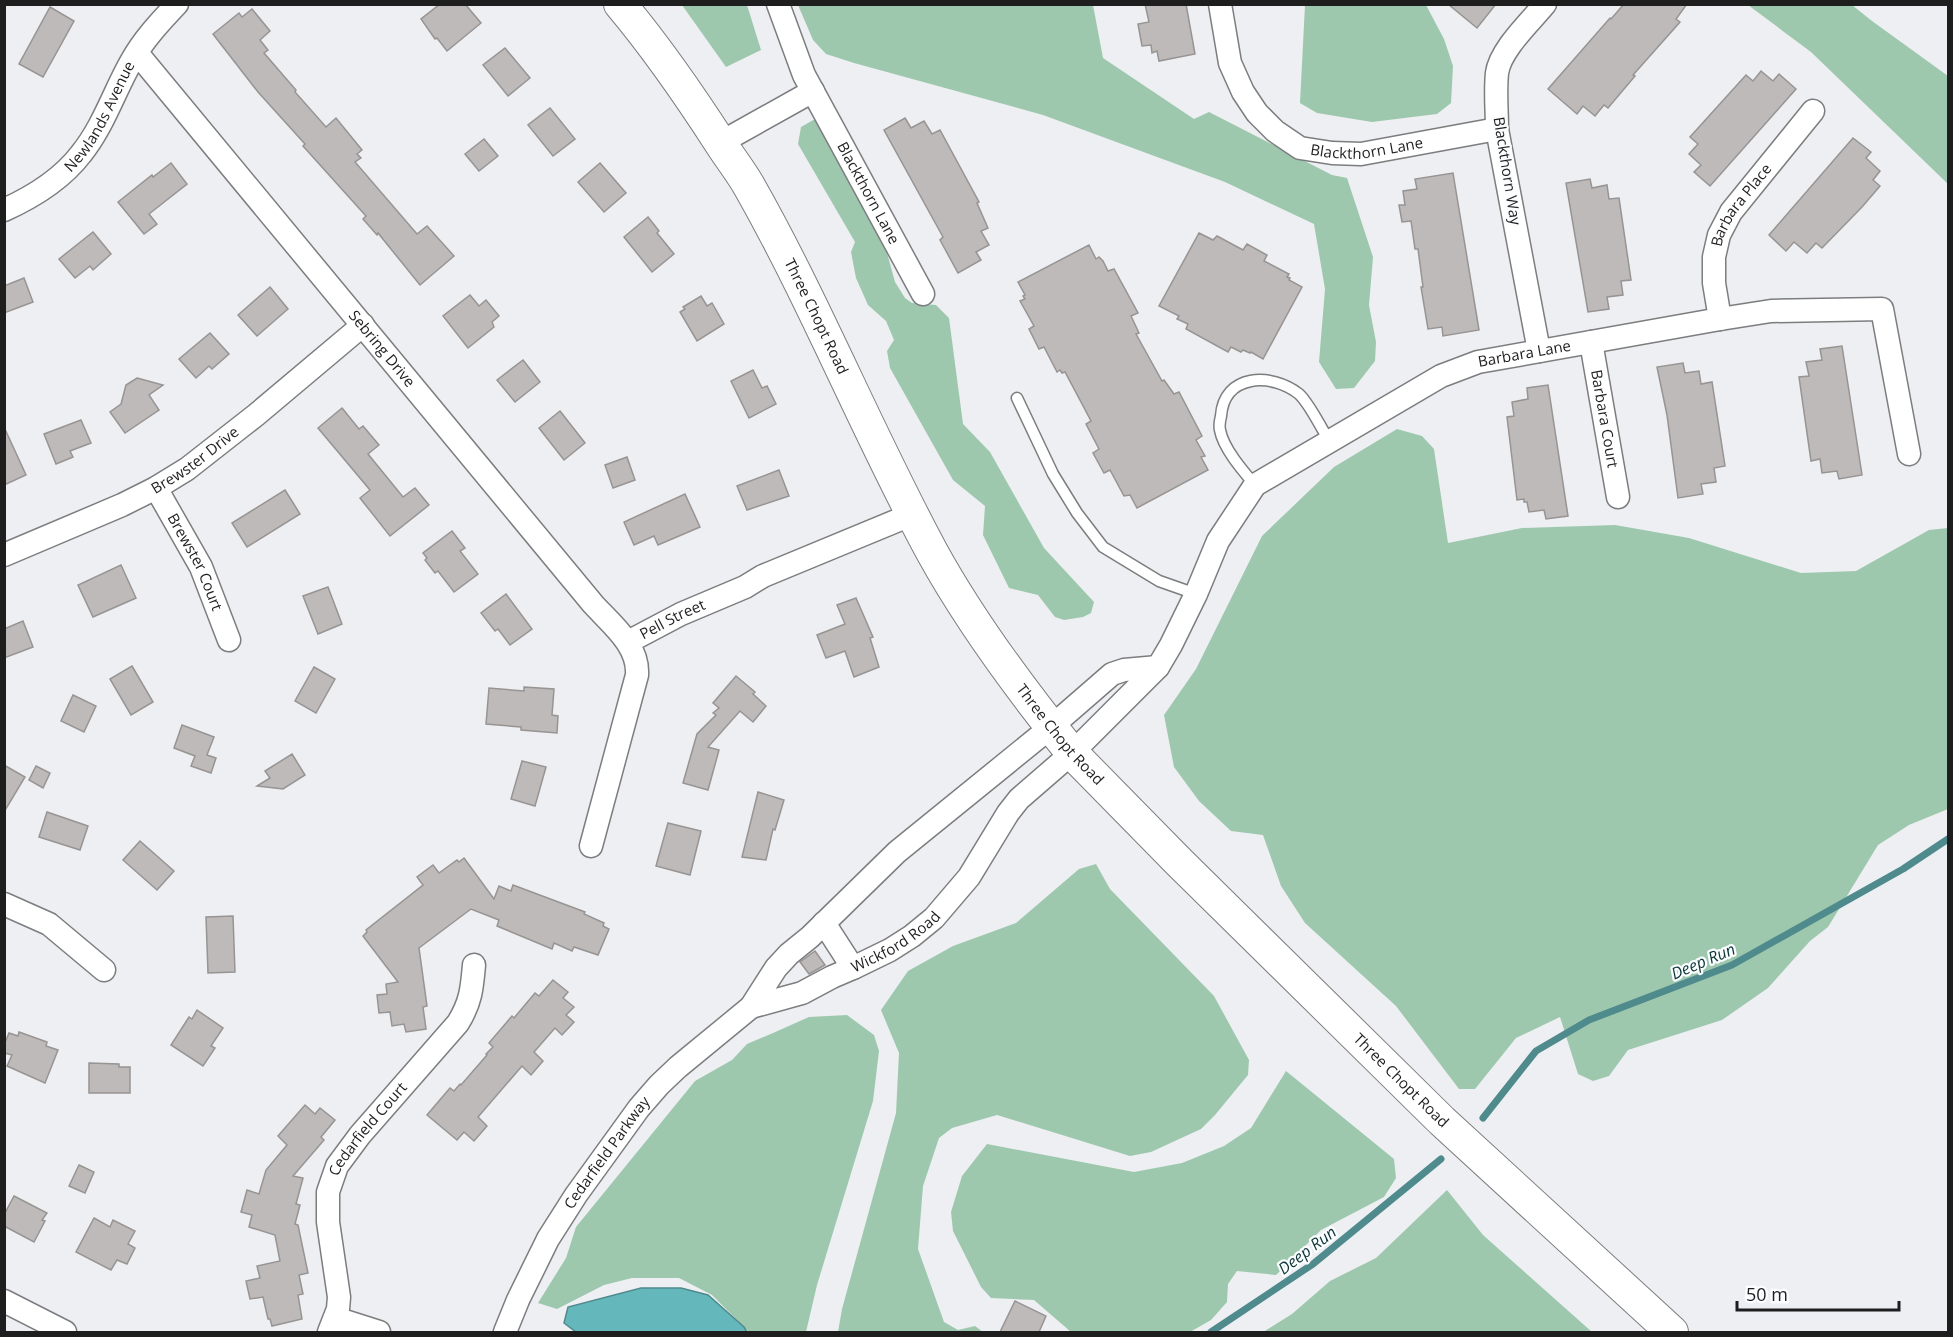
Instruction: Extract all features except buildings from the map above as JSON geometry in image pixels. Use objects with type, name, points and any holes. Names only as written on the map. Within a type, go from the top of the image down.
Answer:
[{"type":"main road","name":"Three Chopt Road","points":[[620,4],[684,87],[748,185],[933,554],[1002,661],[1051,727],[1072,753],[1254,937],[1434,1113],[1672,1332]]},
{"type":"street","name":"Newlands Avenue","points":[[4,210],[26,200],[54,182],[81,154],[106,113],[137,53],[154,28],[177,4]]},
{"type":"street","name":"Blackthorn Lane","points":[[778,4],[804,75],[923,294]]},
{"type":"street","name":"Blackthorn Lane","points":[[1220,4],[1230,63],[1243,92],[1257,113],[1275,131],[1300,148],[1332,153],[1361,154],[1497,129]]},
{"type":"street","name":"Blackthorn Way","points":[[1539,351],[1497,129],[1497,71],[1507,50],[1545,4]]},
{"type":"street","name":"Sebring Drive","points":[[137,53],[593,604],[628,642]]},
{"type":"street","points":[[720,143],[813,91]]},
{"type":"street","name":"Barbara Place","points":[[1720,318],[1714,283],[1714,257],[1719,235],[1731,212],[1814,111]]},
{"type":"street","name":"Barbara Lane","points":[[1072,753],[1158,667],[1196,594],[1218,541],[1255,485],[1441,376],[1478,362],[1720,318],[1771,311],[1882,309],[1909,454]]},
{"type":"street","name":"Brewster Drive","points":[[4,555],[122,505],[187,469],[256,415],[363,325]]},
{"type":"street","name":"Barbara Court","points":[[1591,342],[1618,497]]},
{"type":"street","name":"Brewster Court","points":[[156,488],[201,567],[229,640]]},
{"type":"street","name":"Pell Street","points":[[591,846],[637,675],[638,666],[628,642],[681,614],[745,587],[763,576],[913,514]]},
{"type":"street","points":[[824,923],[897,852],[1051,727],[1112,674],[1125,670],[1158,667]]},
{"type":"street","name":"Wickford Road","points":[[824,923],[853,968],[890,950],[912,936],[934,918],[969,877],[1019,799],[1072,753]]},
{"type":"street","points":[[4,903],[49,924],[104,970]]},
{"type":"street","name":"Cedarfield Parkway","points":[[505,1332],[518,1300],[549,1239],[576,1195],[639,1107],[678,1067],[752,1007],[776,968],[824,923]]},
{"type":"street","name":"Cedarfield Court","points":[[380,1332],[332,1325],[339,1297],[328,1222],[328,1192],[337,1166],[360,1135],[458,1023],[471,996],[474,964]]},
{"type":"street","name":"Cedarfield Parkway","points":[[752,1007],[802,993],[853,968]]},
{"type":"street","points":[[4,1301],[65,1332]]},
{"type":"lane","points":[[1255,485],[1234,461],[1220,431],[1222,404],[1238,384],[1252,380],[1267,381],[1280,384],[1300,395],[1329,441]]},
{"type":"lane","points":[[1017,398],[1053,474],[1077,513],[1103,547],[1159,581],[1196,594]]},
{"type":"green space","points":[[682,5],[747,5],[761,50],[726,67]]},
{"type":"green space","points":[[798,5],[1093,5],[1103,58],[1194,119],[1209,112],[1332,175],[1347,178],[1373,257],[1369,305],[1376,342],[1375,361],[1354,388],[1336,389],[1319,362],[1325,289],[1314,224],[1225,182],[1043,115],[826,54],[813,40]]},
{"type":"green space","points":[[1305,5],[1426,5],[1444,39],[1453,66],[1451,103],[1437,114],[1372,122],[1317,113],[1300,103]]},
{"type":"green space","points":[[1748,5],[1852,5],[1948,76],[1948,184],[1811,52]]},
{"type":"green space","points":[[815,119],[886,249],[895,282],[905,298],[912,303],[936,305],[949,318],[963,424],[990,452],[1044,548],[1094,602],[1091,613],[1083,617],[1064,620],[1055,617],[1038,595],[1009,588],[983,535],[985,506],[953,480],[890,368],[887,351],[894,340],[886,321],[868,305],[856,278],[851,252],[855,242],[798,144],[801,127]]},
{"type":"green space","points":[[1397,429],[1422,436],[1434,449],[1448,543],[1522,528],[1615,525],[1689,538],[1801,573],[1856,571],[1929,530],[1948,528],[1948,809],[1909,825],[1878,845],[1828,927],[1810,941],[1768,988],[1722,1020],[1628,1050],[1609,1076],[1593,1081],[1578,1074],[1560,1017],[1516,1038],[1475,1089],[1459,1089],[1396,1006],[1305,923],[1281,886],[1263,835],[1231,831],[1199,801],[1174,767],[1164,715],[1196,669],[1262,536],[1334,467]]},
{"type":"green space","points":[[1096,864],[1110,889],[1214,996],[1249,1060],[1248,1075],[1201,1129],[1151,1152],[1130,1156],[997,1115],[952,1128],[939,1138],[923,1186],[918,1249],[944,1322],[958,1330],[975,1326],[983,1332],[838,1332],[842,1309],[896,1113],[899,1053],[881,1010],[908,971],[953,946],[1016,923],[1079,869]]},
{"type":"green space","points":[[847,1015],[874,1035],[879,1051],[873,1101],[817,1285],[806,1332],[749,1332],[712,1295],[679,1278],[632,1278],[604,1285],[557,1309],[538,1303],[566,1258],[576,1227],[695,1081],[732,1060],[747,1044],[809,1017]]},
{"type":"green space","points":[[1286,1071],[1394,1159],[1396,1178],[1384,1197],[1321,1230],[1276,1275],[1237,1271],[1228,1284],[1227,1302],[1211,1320],[1190,1332],[1071,1332],[1034,1300],[991,1298],[981,1287],[953,1231],[951,1212],[962,1176],[987,1144],[1134,1172],[1182,1163],[1224,1146],[1251,1128]]},
{"type":"green space","points":[[1447,1190],[1483,1235],[1592,1332],[1263,1332],[1292,1314],[1330,1281],[1376,1258]]},
{"type":"water","points":[[641,1288],[681,1288],[708,1295],[747,1332],[576,1332],[564,1323],[568,1307]]},
{"type":"waterway","name":"Deep Run","points":[[1483,1118],[1536,1051],[1589,1020],[1732,965],[1903,869],[1948,839]]},
{"type":"waterway","name":"Deep Run","points":[[1211,1332],[1313,1264],[1441,1159]]}]
